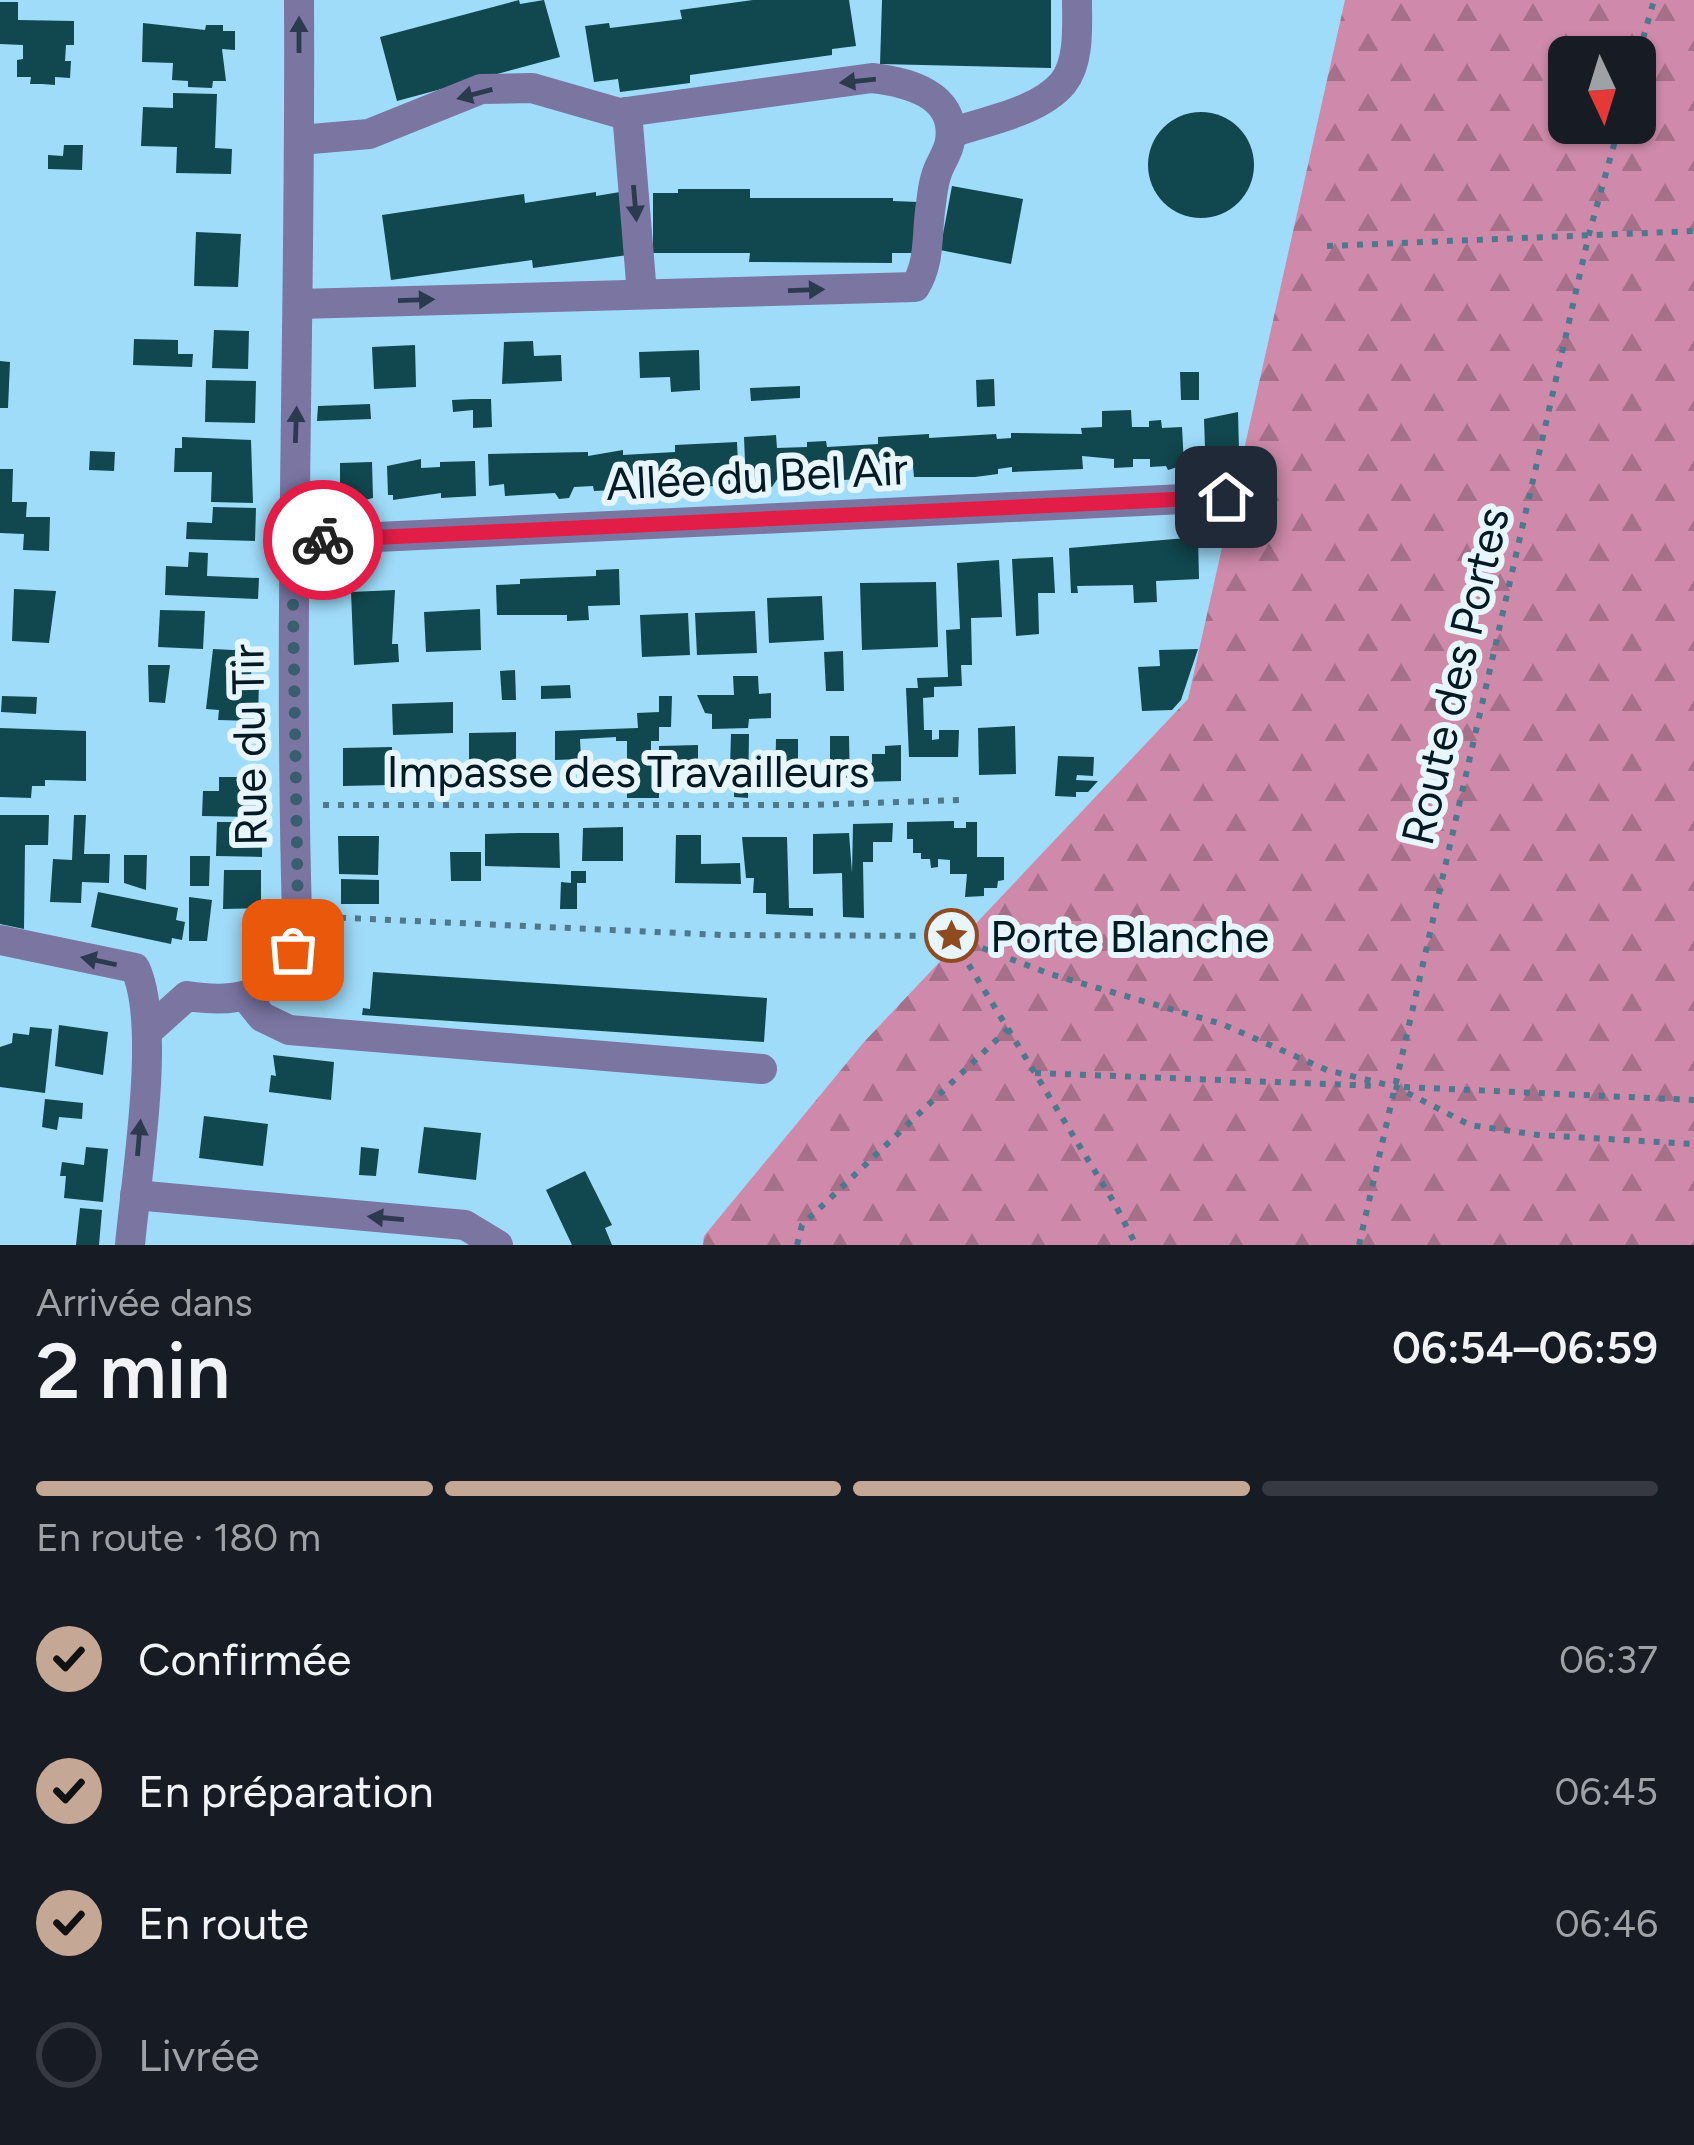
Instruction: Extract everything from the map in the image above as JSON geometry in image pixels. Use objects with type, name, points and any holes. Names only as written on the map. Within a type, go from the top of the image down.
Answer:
[{"type":"street","name":"Rue du Tir","points":[[245,997],[256,995],[280,973],[293,950],[298,914],[292,541],[299,304],[299,0]]},
{"type":"street","points":[[951,133],[1035,104],[1064,82],[1076,47],[1078,0]]},
{"type":"street","points":[[299,304],[915,287],[926,268],[935,176],[951,133],[943,110],[926,91],[906,82],[872,78],[628,112],[532,88],[481,89],[369,134],[300,140]]},
{"type":"street","points":[[628,112],[642,294]]},
{"type":"street","name":"Allée du Bel Air","points":[[292,541],[1226,497]]},
{"type":"street","points":[[0,940],[135,968],[145,988],[149,1030],[130,1245]]},
{"type":"street","points":[[149,1030],[188,996],[220,1001],[245,997],[262,1017],[289,1030],[762,1069]]},
{"type":"street","points":[[135,1196],[465,1226],[498,1245]]},
{"type":"path","points":[[1644,36],[1654,0]]},
{"type":"path","name":"Route des Portes","points":[[1359,1245],[1589,234],[1614,144]]},
{"type":"path","points":[[1327,246],[1694,231]]},
{"type":"path","name":"Impasse des Travailleurs","points":[[294,804],[811,805],[962,800]]},
{"type":"path","points":[[298,914],[747,935],[951,936],[1050,974],[1222,1024],[1327,1070],[1396,1087],[1471,1124],[1538,1135],[1694,1144]]},
{"type":"path","points":[[951,936],[1136,1245]]},
{"type":"path","points":[[797,1245],[802,1226],[1008,1029]]},
{"type":"path","points":[[1035,1073],[1694,1100]]},
{"type":"green space","points":[[1345,0],[1694,0],[1694,1245],[703,1245],[704,1236],[864,1042],[1188,699]]},
{"type":"building","points":[[519,0],[520,4],[544,0],[560,57],[397,101],[380,37]]},
{"type":"building","points":[[753,0],[849,0],[856,46],[832,49],[832,55],[690,75],[690,83],[620,92],[618,79],[594,82],[585,26],[609,23],[610,28],[682,19],[680,10]]},
{"type":"building","points":[[882,0],[1051,0],[1051,68],[880,64]]},
{"type":"building","points":[[0,2],[18,2],[18,20],[74,21],[74,45],[66,45],[70,78],[55,77],[55,85],[30,84],[31,77],[17,77],[23,45],[0,44]]},
{"type":"building","points":[[143,23],[205,30],[206,25],[223,25],[223,31],[235,31],[235,50],[222,49],[226,81],[213,81],[212,88],[188,87],[188,81],[172,80],[173,63],[142,62]]},
{"type":"building","points":[[173,93],[217,94],[215,148],[232,149],[231,174],[176,173],[177,147],[141,146],[143,107],[173,108]]},
{"type":"building","points":[[1201,112],[1221,116],[1239,127],[1250,145],[1254,165],[1250,185],[1239,203],[1221,214],[1201,218],[1181,214],[1163,203],[1152,185],[1148,165],[1152,145],[1163,127],[1181,116]]},
{"type":"building","points":[[64,145],[83,145],[82,170],[48,169],[48,155],[63,156]]},
{"type":"building","points":[[952,186],[1023,199],[1011,264],[940,250]]},
{"type":"building","points":[[678,189],[750,189],[750,198],[918,202],[918,253],[892,253],[892,263],[749,262],[750,253],[653,253],[653,193],[678,193]]},
{"type":"building","points":[[596,192],[596,196],[620,192],[628,255],[533,268],[532,260],[391,280],[382,215],[524,194],[525,203]]},
{"type":"building","points":[[196,232],[241,234],[238,287],[194,286]]},
{"type":"building","points":[[214,330],[249,331],[248,369],[212,368]]},
{"type":"building","points":[[134,339],[178,340],[178,354],[193,354],[192,367],[133,365]]},
{"type":"building","points":[[533,341],[534,356],[561,355],[562,381],[502,384],[504,342]]},
{"type":"building","points":[[415,345],[416,387],[374,389],[372,347]]},
{"type":"building","points":[[699,350],[700,390],[671,392],[670,377],[640,378],[639,352]]},
{"type":"building","points":[[0,361],[10,362],[8,408],[0,408]]},
{"type":"building","points":[[1180,372],[1199,372],[1199,400],[1181,400]]},
{"type":"building","points":[[994,379],[995,406],[977,407],[976,380]]},
{"type":"building","points":[[206,380],[256,381],[255,423],[205,422]]},
{"type":"building","points":[[800,386],[800,398],[751,401],[750,388]]},
{"type":"building","points":[[491,399],[492,427],[473,428],[473,410],[453,412],[452,400]]},
{"type":"building","points":[[370,404],[371,419],[317,421],[318,406]]},
{"type":"building","points":[[1131,410],[1132,427],[1149,427],[1149,421],[1161,420],[1162,428],[1182,427],[1184,465],[1168,470],[1166,466],[1150,467],[1150,459],[1133,459],[1133,467],[1114,468],[1114,459],[1082,456],[1083,469],[1012,472],[1012,467],[975,477],[914,477],[913,466],[879,467],[879,478],[808,482],[808,476],[778,478],[772,487],[746,485],[744,437],[776,435],[777,448],[826,441],[827,447],[878,444],[878,437],[929,434],[929,438],[996,434],[997,439],[1011,438],[1011,433],[1082,434],[1081,428],[1102,427],[1102,411]]},
{"type":"building","points":[[1238,412],[1239,451],[1205,447],[1204,419]]},
{"type":"building","points":[[182,437],[251,440],[253,503],[211,502],[212,472],[174,472],[175,448],[182,448]]},
{"type":"building","points":[[737,442],[739,485],[693,487],[693,477],[676,478],[676,487],[594,491],[593,486],[574,487],[569,498],[559,499],[555,493],[505,496],[504,484],[489,486],[488,454],[588,452],[588,456],[623,450],[623,455],[675,452],[675,445]]},
{"type":"building","points":[[90,451],[115,452],[114,471],[89,470]]},
{"type":"building","points":[[421,459],[421,468],[475,461],[476,496],[441,498],[441,493],[393,500],[388,495],[387,466]]},
{"type":"building","points":[[372,462],[373,498],[340,500],[340,463]]},
{"type":"building","points":[[0,469],[13,469],[12,502],[27,502],[26,517],[50,517],[49,551],[23,550],[24,534],[0,533]]},
{"type":"building","points":[[213,507],[256,508],[255,541],[186,539],[187,522],[212,523]]},
{"type":"building","points":[[1198,537],[1199,579],[1156,581],[1157,602],[1134,603],[1133,585],[1077,586],[1078,593],[1071,593],[1069,548]]},
{"type":"building","points":[[189,552],[208,553],[207,576],[259,578],[258,599],[165,595],[166,566],[188,567]]},
{"type":"building","points":[[1053,557],[1055,593],[1038,593],[1039,634],[1016,636],[1012,559]]},
{"type":"building","points":[[999,560],[1002,617],[971,618],[972,665],[961,665],[962,686],[934,687],[934,697],[923,698],[924,730],[932,730],[932,740],[939,739],[939,730],[959,730],[958,757],[909,757],[906,688],[918,688],[917,678],[948,677],[946,630],[960,629],[957,563]]},
{"type":"building","points":[[619,569],[620,605],[588,606],[589,620],[567,621],[567,615],[497,615],[496,585],[520,584],[520,579],[596,576],[596,570]]},
{"type":"building","points":[[936,582],[938,647],[862,650],[860,583]]},
{"type":"building","points":[[14,589],[56,591],[49,643],[12,641]]},
{"type":"building","points":[[395,590],[392,644],[398,644],[399,662],[354,665],[351,592]]},
{"type":"building","points":[[822,596],[824,640],[769,643],[767,598]]},
{"type":"building","points":[[480,609],[481,650],[426,652],[424,612]]},
{"type":"building","points":[[160,610],[205,611],[203,649],[158,647]]},
{"type":"building","points":[[755,611],[757,653],[697,655],[695,613]]},
{"type":"building","points":[[688,613],[690,655],[642,657],[640,615]]},
{"type":"building","points":[[213,649],[252,651],[251,679],[259,679],[258,721],[218,720],[219,710],[206,709]]},
{"type":"building","points":[[1198,649],[1181,700],[1172,710],[1142,711],[1138,667],[1160,666],[1159,650]]},
{"type":"building","points":[[843,651],[844,691],[826,691],[824,652]]},
{"type":"building","points":[[148,665],[170,665],[165,703],[149,702]]},
{"type":"building","points":[[515,670],[516,700],[502,700],[500,671]]},
{"type":"building","points":[[733,676],[758,676],[759,694],[771,693],[771,718],[749,719],[748,728],[712,729],[712,714],[705,713],[697,695],[734,695]]},
{"type":"building","points":[[570,685],[571,698],[541,699],[541,686]]},
{"type":"building","points":[[2,696],[37,697],[36,714],[1,712]]},
{"type":"building","points":[[659,696],[672,696],[671,727],[659,727],[659,741],[651,741],[651,756],[659,757],[659,746],[698,745],[698,782],[659,784],[659,798],[627,798],[627,741],[616,741],[616,737],[580,739],[581,759],[555,760],[555,731],[638,728],[637,713],[659,712]]},
{"type":"building","points":[[453,702],[453,733],[393,735],[392,704]]},
{"type":"building","points":[[1015,726],[1016,774],[979,775],[978,728]]},
{"type":"building","points":[[0,728],[86,731],[86,781],[45,780],[45,786],[32,786],[31,798],[0,797]]},
{"type":"building","points":[[516,732],[516,778],[469,777],[469,733]]},
{"type":"building","points":[[731,734],[749,734],[748,798],[734,797],[734,787],[724,787]]},
{"type":"building","points":[[830,736],[849,736],[850,784],[830,784]]},
{"type":"building","points":[[776,739],[798,739],[798,786],[775,787]]},
{"type":"building","points":[[901,745],[901,781],[862,782],[862,762],[872,763],[872,754],[885,754],[885,746]]},
{"type":"building","points":[[392,747],[391,785],[343,786],[343,748]]},
{"type":"building","points":[[1058,756],[1094,757],[1093,776],[1077,775],[1076,780],[1098,781],[1088,792],[1076,792],[1076,797],[1055,796]]},
{"type":"building","points":[[219,777],[258,777],[258,817],[202,816],[203,791],[219,791]]},
{"type":"building","points":[[0,815],[49,815],[48,845],[25,845],[24,929],[0,924]]},
{"type":"building","points":[[74,815],[86,815],[84,854],[110,854],[109,883],[82,882],[81,903],[50,902],[53,859],[72,860]]},
{"type":"building","points":[[954,821],[954,828],[977,822],[977,857],[1004,857],[1004,880],[998,881],[997,888],[984,888],[984,896],[965,897],[967,874],[950,874],[950,860],[938,859],[938,867],[931,868],[930,859],[913,853],[913,839],[907,839],[907,822]]},
{"type":"building","points":[[217,822],[262,822],[262,857],[216,856]]},
{"type":"building","points":[[893,823],[892,842],[873,842],[873,862],[863,862],[864,918],[843,917],[842,873],[813,874],[813,834],[849,833],[852,873],[853,824]]},
{"type":"building","points":[[623,827],[623,861],[582,861],[583,828]]},
{"type":"building","points":[[559,833],[560,868],[485,866],[485,834]]},
{"type":"building","points":[[676,835],[701,835],[701,864],[740,863],[741,884],[675,883]]},
{"type":"building","points":[[338,836],[379,836],[378,875],[339,874]]},
{"type":"building","points":[[742,837],[787,837],[789,908],[813,908],[813,916],[766,914],[766,893],[753,893],[754,878],[746,878]]},
{"type":"building","points":[[450,852],[481,852],[481,881],[451,881]]},
{"type":"building","points":[[124,855],[147,855],[146,890],[124,883]]},
{"type":"building","points":[[190,856],[210,856],[209,886],[190,886]]},
{"type":"building","points":[[224,870],[261,870],[261,908],[223,909]]},
{"type":"building","points":[[571,871],[586,871],[586,883],[577,883],[577,909],[560,909],[561,882],[571,883]]},
{"type":"building","points":[[341,879],[379,880],[379,904],[341,904]]},
{"type":"building","points":[[98,892],[178,908],[176,920],[185,922],[182,940],[172,938],[171,944],[91,927]]},
{"type":"building","points":[[189,897],[212,900],[207,941],[189,941]]},
{"type":"building","points":[[373,972],[767,998],[764,1042],[362,1015],[363,1008],[370,1009]]},
{"type":"building","points":[[59,1025],[108,1032],[103,1075],[55,1066]]},
{"type":"building","points":[[30,1027],[52,1029],[45,1093],[0,1087],[0,1047],[12,1043],[13,1033],[29,1035]]},
{"type":"building","points":[[273,1055],[334,1062],[331,1100],[269,1092],[271,1075],[276,1076]]},
{"type":"building","points":[[45,1099],[83,1103],[82,1119],[59,1117],[57,1130],[42,1127]]},
{"type":"building","points":[[204,1116],[268,1124],[263,1166],[199,1158]]},
{"type":"building","points":[[424,1127],[481,1133],[476,1180],[418,1173]]},
{"type":"building","points":[[86,1147],[108,1149],[103,1202],[64,1198],[62,1162],[84,1165]]},
{"type":"building","points":[[361,1147],[379,1149],[376,1176],[359,1175]]},
{"type":"building","points":[[585,1171],[612,1225],[605,1228],[612,1245],[572,1245],[546,1190]]},
{"type":"building","points":[[80,1208],[102,1210],[99,1245],[76,1245]]},
{"type":"way so far","points":[[293,950],[298,914],[292,541],[323,540]]},
{"type":"place","name":"Porte Blanche","points":[[951,936]]},
{"type":"route","points":[[323,540],[1226,497]]}]
